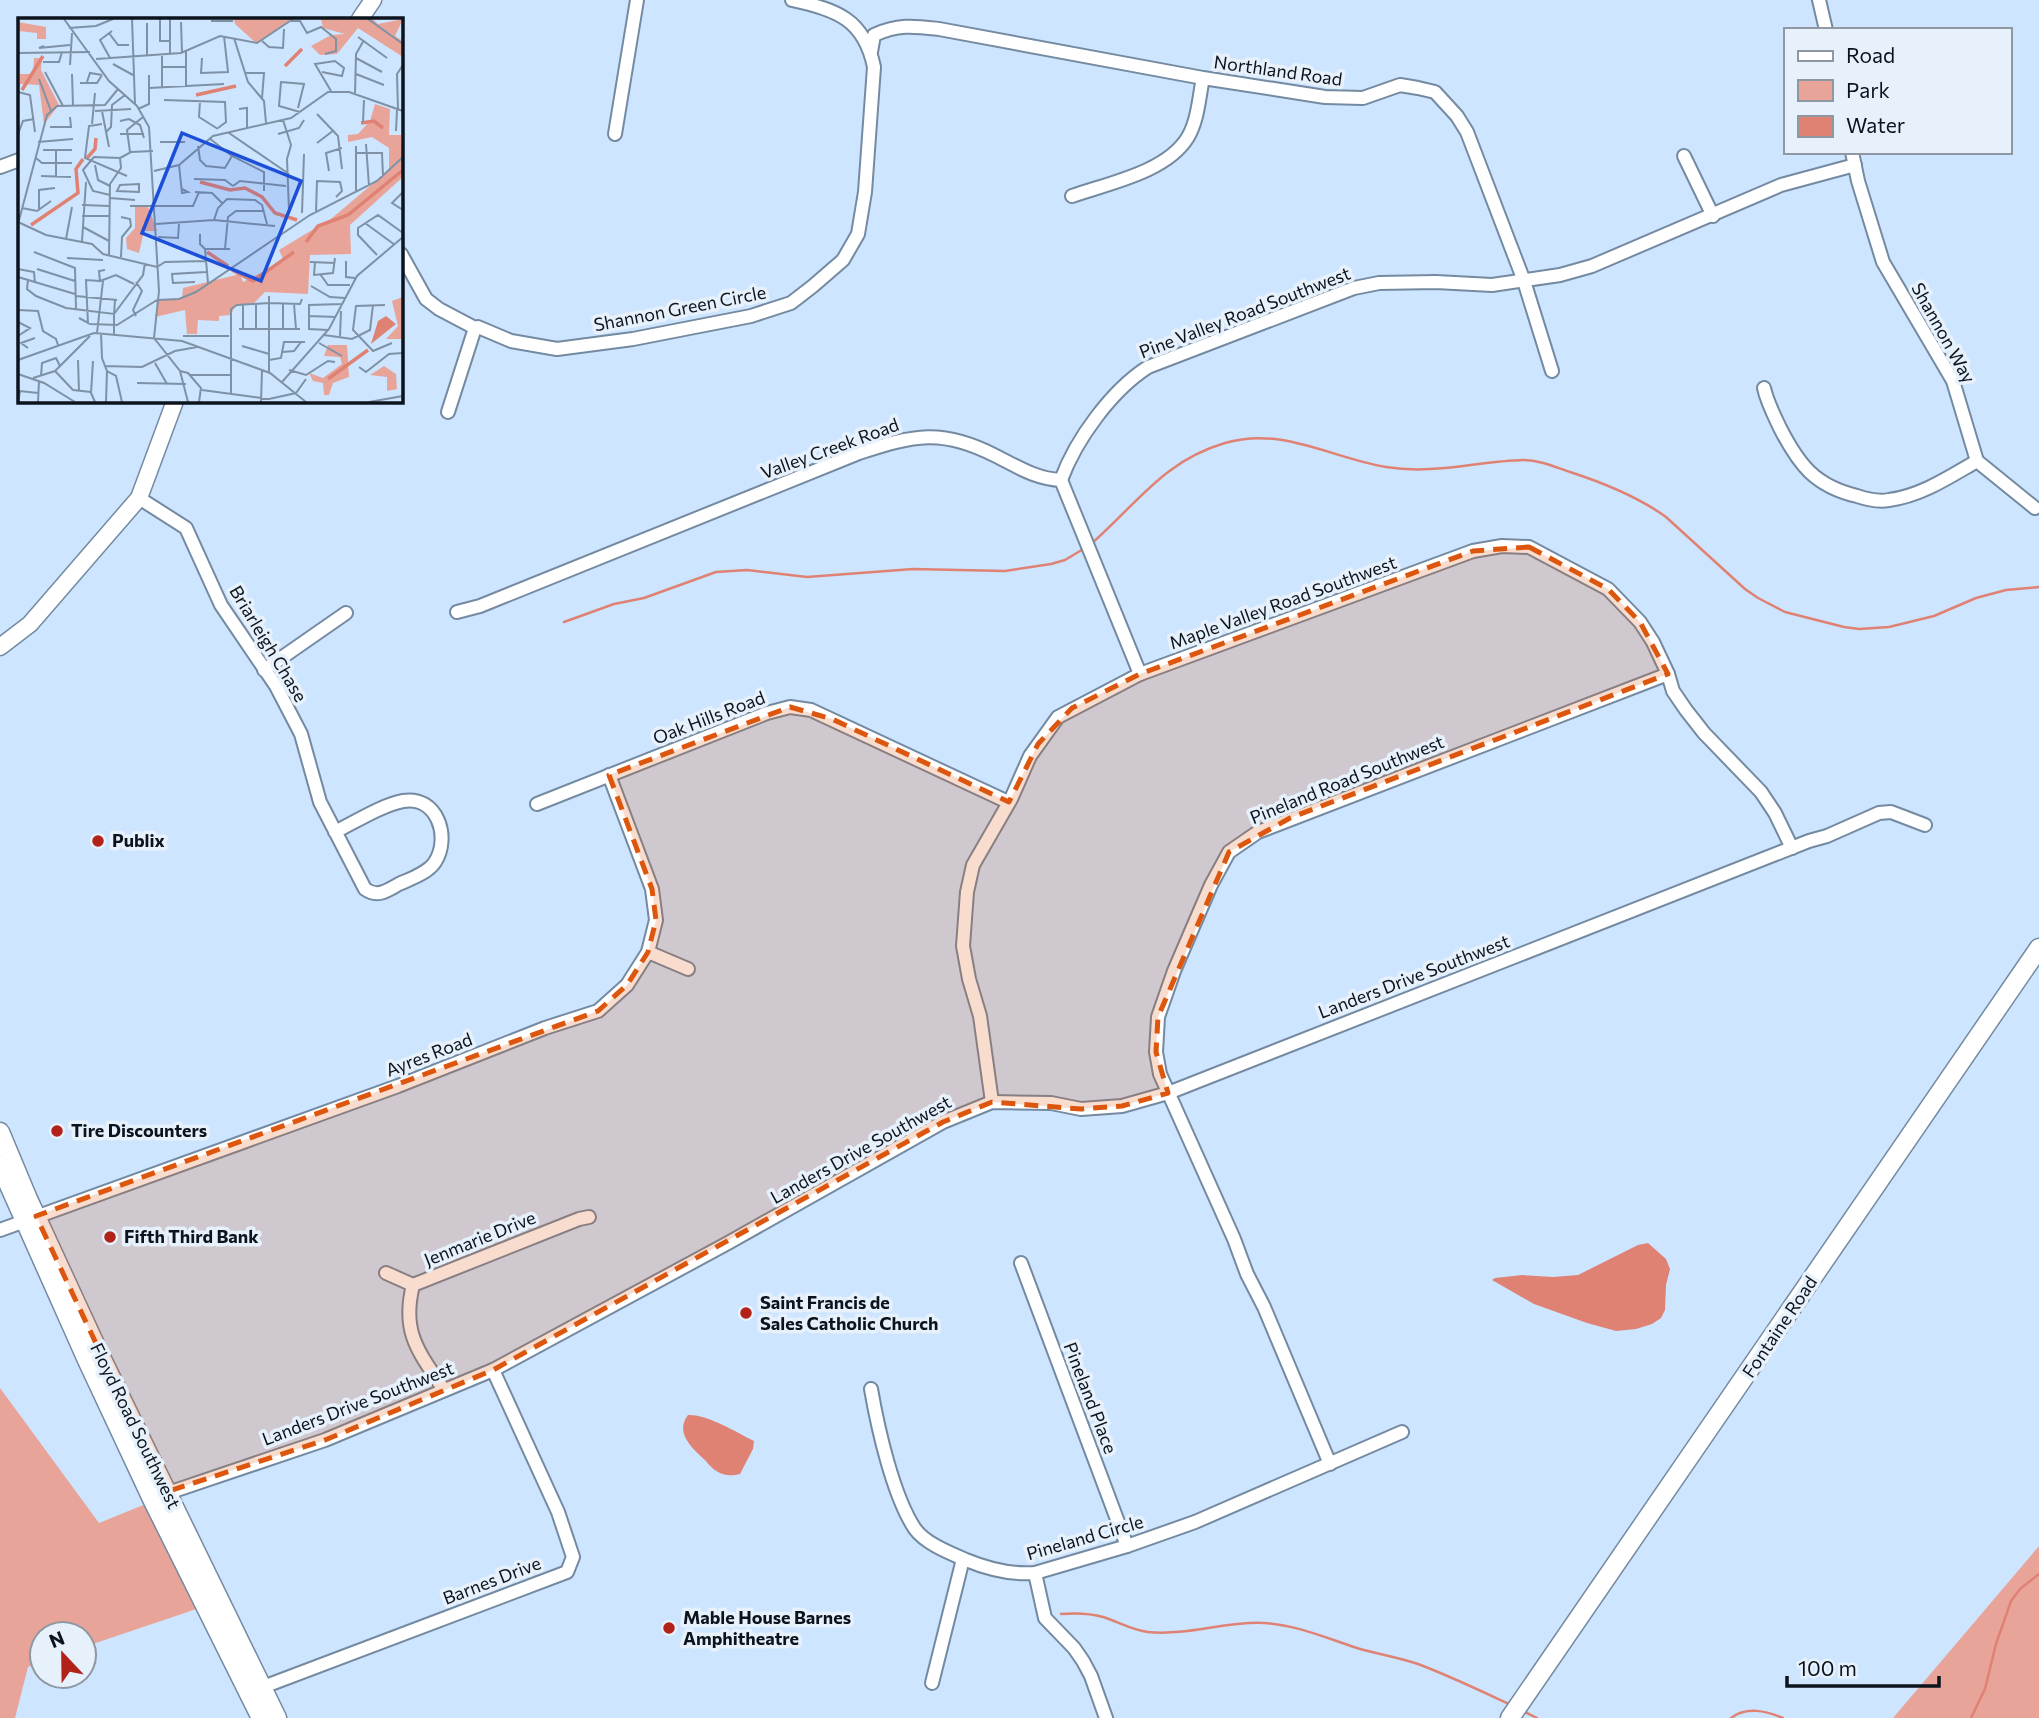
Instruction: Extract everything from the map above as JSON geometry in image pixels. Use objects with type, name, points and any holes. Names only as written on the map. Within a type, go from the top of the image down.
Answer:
[{"type":"main road","name":"Fontaine Road","points":[[1514,1711],[1913,1135],[2039,948]]},
{"type":"main road","name":"Floyd Road Southwest","points":[[0,1132],[30,1218]]},
{"type":"main road","name":"Floyd Road Southwest","points":[[0,1165],[30,1218],[261,1718]]},
{"type":"main road","name":"Floyd Road Southwest","points":[[159,1496],[263,1687],[277,1718]]},
{"type":"street","points":[[360,18],[373,0]]},
{"type":"street","points":[[615,134],[637,0]]},
{"type":"street","points":[[793,0],[840,14],[852,23],[871,52]]},
{"type":"street","points":[[1819,0],[1826,28]]},
{"type":"street","name":"Northland Road","points":[[871,52],[874,35],[889,28],[910,26],[1325,97],[1363,97],[1400,85],[1435,92],[1457,116],[1467,132],[1524,281],[1552,371]]},
{"type":"street","name":"Shannon Green Circle","points":[[402,256],[426,299],[439,309],[475,328],[511,341],[557,349],[633,339],[751,316],[790,303],[843,260],[858,234],[865,192],[874,67],[871,52]]},
{"type":"street","points":[[1072,196],[1142,171],[1176,153],[1189,135],[1203,78]]},
{"type":"street","points":[[1684,156],[1713,216]]},
{"type":"street","name":"Pine Valley Road Southwest","points":[[1061,480],[1081,440],[1115,394],[1130,378],[1147,367],[1354,288],[1380,283],[1492,285],[1560,275],[1592,266],[1781,185],[1853,159]]},
{"type":"street","name":"Shannon Way","points":[[1853,159],[1884,262],[1953,381],[1977,461]]},
{"type":"street","points":[[0,167],[18,160]]},
{"type":"street","points":[[448,412],[475,328]]},
{"type":"street","points":[[1764,388],[1793,452],[1805,469],[1838,492],[1888,501],[1924,491],[1977,461],[2035,508]]},
{"type":"street","points":[[0,647],[30,624],[139,498],[175,402]]},
{"type":"street","name":"Valley Creek Road","points":[[457,612],[480,606],[859,453],[915,437],[952,439],[978,446],[1030,473],[1046,479],[1061,480]]},
{"type":"street","points":[[1061,480],[1140,674]]},
{"type":"street","name":"Briarleigh Chase","points":[[139,498],[187,528],[221,605],[275,686],[301,734],[320,802],[335,832],[365,889],[372,894],[381,894],[423,872],[434,864],[443,835],[436,816],[428,807],[407,800],[395,803],[335,832]]},
{"type":"street","name":"Maple Valley Road Southwest","points":[[992,1102],[980,1016],[962,946],[967,892],[973,865],[1030,756],[1058,717],[1140,674],[1473,551],[1530,547],[1608,589],[1640,622],[1653,642],[1668,674],[1672,691],[1704,733],[1761,792],[1792,848]]},
{"type":"street","points":[[264,670],[346,613]]},
{"type":"street","name":"Pineland Road Southwest","points":[[1330,1464],[1264,1307],[1160,1074],[1156,1052],[1158,1017],[1174,971],[1211,885],[1229,852],[1258,832],[1668,674]]},
{"type":"street","name":"Oak Hills Road","points":[[537,804],[755,718],[790,708],[811,710],[832,719],[1008,802]]},
{"type":"street","name":"Ayres Road","points":[[0,1230],[398,1086],[545,1028],[598,1011],[627,985],[648,952],[656,920],[652,889],[609,775]]},
{"type":"street","name":"Landers Drive Southwest","points":[[159,1496],[325,1440],[493,1370],[739,1238],[943,1122],[992,1102],[1051,1103],[1081,1109],[1122,1106],[1168,1093],[1827,836],[1879,813],[1891,813],[1924,825]]},
{"type":"street","points":[[648,952],[688,969]]},
{"type":"street","name":"Jenmarie Drive","points":[[444,1390],[415,1345],[410,1329],[408,1304],[413,1285],[552,1229],[589,1217]]},
{"type":"street","name":"Pineland Place","points":[[1021,1263],[1127,1546]]},
{"type":"street","points":[[386,1273],[413,1285]]},
{"type":"street","name":"Barnes Drive","points":[[263,1687],[567,1572],[573,1557],[558,1512],[493,1370]]},
{"type":"street","name":"Pineland Circle","points":[[871,1389],[875,1414],[897,1492],[916,1531],[932,1543],[992,1571],[1035,1573],[1127,1546],[1195,1522],[1402,1432]]},
{"type":"street","points":[[932,1683],[964,1559]]},
{"type":"street","points":[[1035,1573],[1045,1618],[1083,1661],[1105,1718]]},
{"type":"highlighted area","points":[[1529,547],[1608,589],[1640,622],[1668,674],[1290,818],[1229,852],[1158,1017],[1156,1052],[1168,1093],[1122,1106],[1081,1109],[992,1102],[943,1122],[493,1370],[325,1440],[166,1492],[36,1216],[598,1011],[627,985],[648,952],[656,920],[652,889],[609,775],[630,766],[790,707],[832,719],[1009,802],[1038,744],[1072,708],[1140,674],[1473,551]]},
{"type":"green space","points":[[0,1388],[99,1523],[173,1493],[223,1600],[98,1642],[98,1620],[28,1620],[28,1667],[15,1718],[0,1718]]},
{"type":"green space","points":[[2039,1546],[2039,1718],[1893,1718]]},
{"type":"water","points":[[1648,1243],[1666,1259],[1670,1269],[1665,1310],[1661,1318],[1652,1324],[1636,1329],[1616,1331],[1587,1323],[1534,1304],[1492,1280],[1522,1275],[1578,1275],[1638,1245]]},
{"type":"water","points":[[688,1415],[712,1420],[754,1441],[753,1449],[740,1474],[718,1472],[691,1446],[683,1428]]},
{"type":"waterway","points":[[1091,544],[1152,486],[1184,461],[1225,443],[1266,438],[1306,445],[1366,463],[1404,469],[1438,469],[1524,460],[1547,464],[1608,486],[1655,509],[1758,598],[1785,612],[1844,627],[1889,627],[1934,616],[1976,598],[2006,590],[2039,587]]},
{"type":"waterway","points":[[564,622],[614,604],[644,598],[716,572],[747,570],[807,577],[913,569],[1005,571],[1065,560],[1085,548]]},
{"type":"waterway","points":[[1971,1718],[1985,1689],[1996,1644],[2011,1601],[2020,1589],[2039,1574]]},
{"type":"waterway","points":[[1061,1614],[1098,1616],[1136,1630],[1163,1633],[1249,1623],[1288,1626],[1418,1664],[1511,1705]]},
{"type":"waterway","points":[[1523,1711],[1537,1718]]},
{"type":"waterway","points":[[1731,1718],[1750,1711],[1770,1713],[1783,1718]]},
{"type":"place","name":"Publix","points":[[98,841]]},
{"type":"place","name":"Tire Discounters","points":[[57,1131]]},
{"type":"place","name":"Fifth Third Bank","points":[[110,1237]]},
{"type":"place","name":"Saint Francis de Sales Catholic Church","points":[[746,1313]]},
{"type":"place","name":"Mable House Barnes Amphitheatre","points":[[669,1628]]}]
